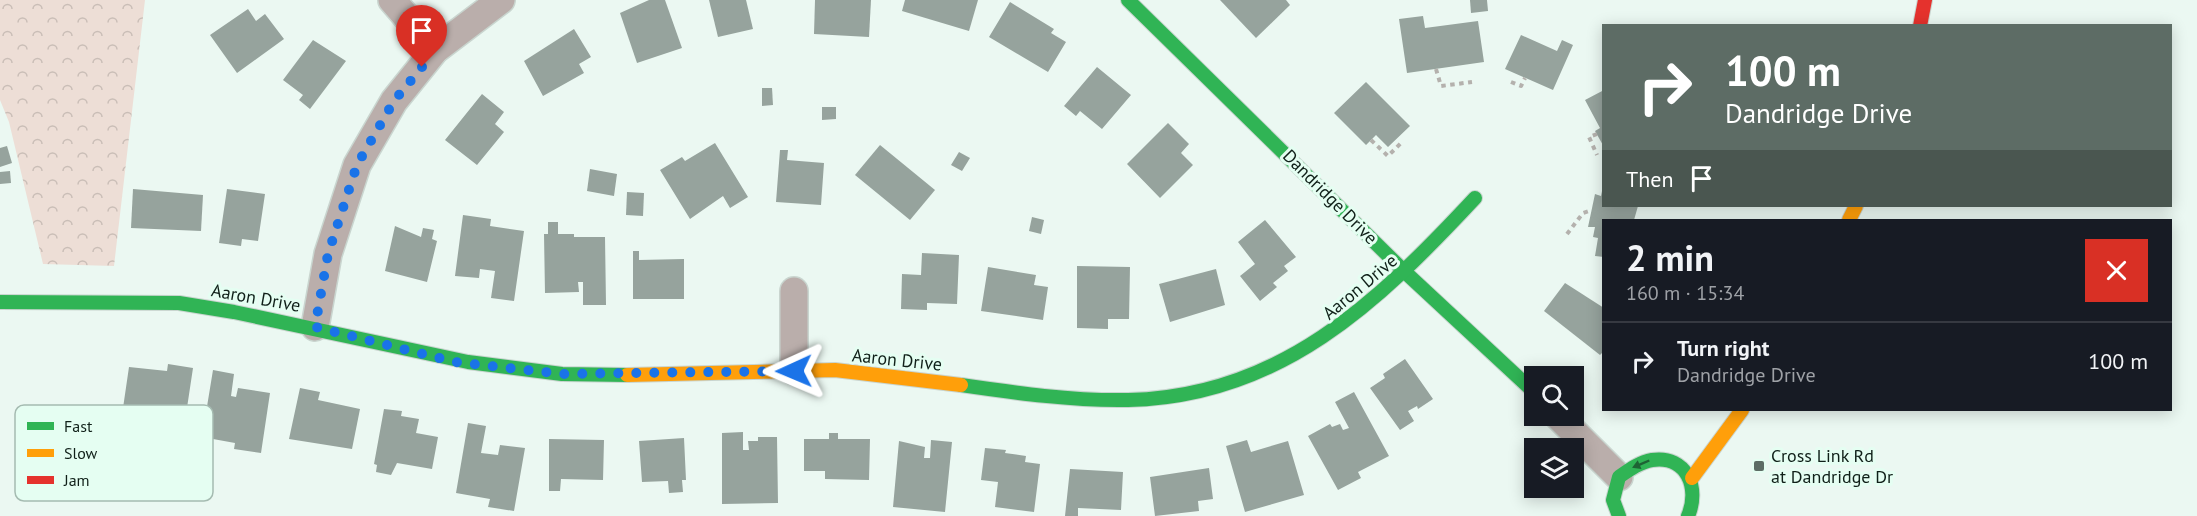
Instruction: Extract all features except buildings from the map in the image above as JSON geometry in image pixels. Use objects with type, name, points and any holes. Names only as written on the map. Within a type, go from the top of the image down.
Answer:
[{"type":"street","points":[[392,0],[435,50]]},
{"type":"street","points":[[315,327],[328,254],[357,165],[394,101],[435,50],[501,0]]},
{"type":"street","points":[[1920,24],[1925,0]]},
{"type":"street","name":"Dandridge Drive","points":[[1134,1],[1406,273],[1524,383]]},
{"type":"street","name":"Aaron Drive","points":[[0,302],[182,303],[315,327],[455,362],[563,374],[794,371],[872,373],[1114,402],[1164,399],[1217,387],[1266,370],[1319,343],[1355,318],[1406,273],[1475,198]]},
{"type":"street","points":[[794,291],[794,371]]},
{"type":"street","points":[[1692,478],[1741,411]]},
{"type":"street","points":[[1568,426],[1619,477]]},
{"type":"street","points":[[1619,516],[1613,500],[1619,477],[1641,463],[1655,459],[1676,463],[1692,478],[1696,500],[1688,516]]},
{"type":"path","points":[[1436,69],[1441,86],[1472,82]]},
{"type":"path","points":[[1511,82],[1521,86],[1525,78]]},
{"type":"path","points":[[1597,134],[1588,138],[1597,154]]},
{"type":"path","points":[[1371,140],[1389,156],[1401,143]]},
{"type":"path","points":[[1567,234],[1583,213],[1592,210]]},
{"type":"green space","points":[[0,0],[145,0],[114,266],[43,264],[9,122],[0,100]]},
{"type":"traffic: fast","points":[[1128,0],[1406,273],[1524,383]]},
{"type":"traffic: fast","points":[[961,385],[1065,398],[1128,400],[1183,395],[1233,382],[1279,362],[1322,337],[1363,307],[1401,273],[1475,198]]},
{"type":"traffic: fast","points":[[0,302],[179,303],[234,312],[468,362],[562,374],[627,375]]},
{"type":"traffic: fast","points":[[1619,516],[1613,500],[1619,477],[1652,460],[1674,463],[1688,476],[1692,495],[1688,516]]},
{"type":"traffic: slow","points":[[1850,219],[1856,207]]},
{"type":"traffic: slow","points":[[627,375],[835,370],[961,385]]},
{"type":"traffic: slow","points":[[1692,478],[1741,411]]},
{"type":"traffic: jam","points":[[1920,24],[1925,0]]},
{"type":"place","name":"Cross Link Rd at Dandridge Dr","points":[[1759,466]]},
{"type":"route","points":[[422,67],[394,101],[357,165],[328,254],[315,327],[455,362],[563,374],[794,371]]}]
